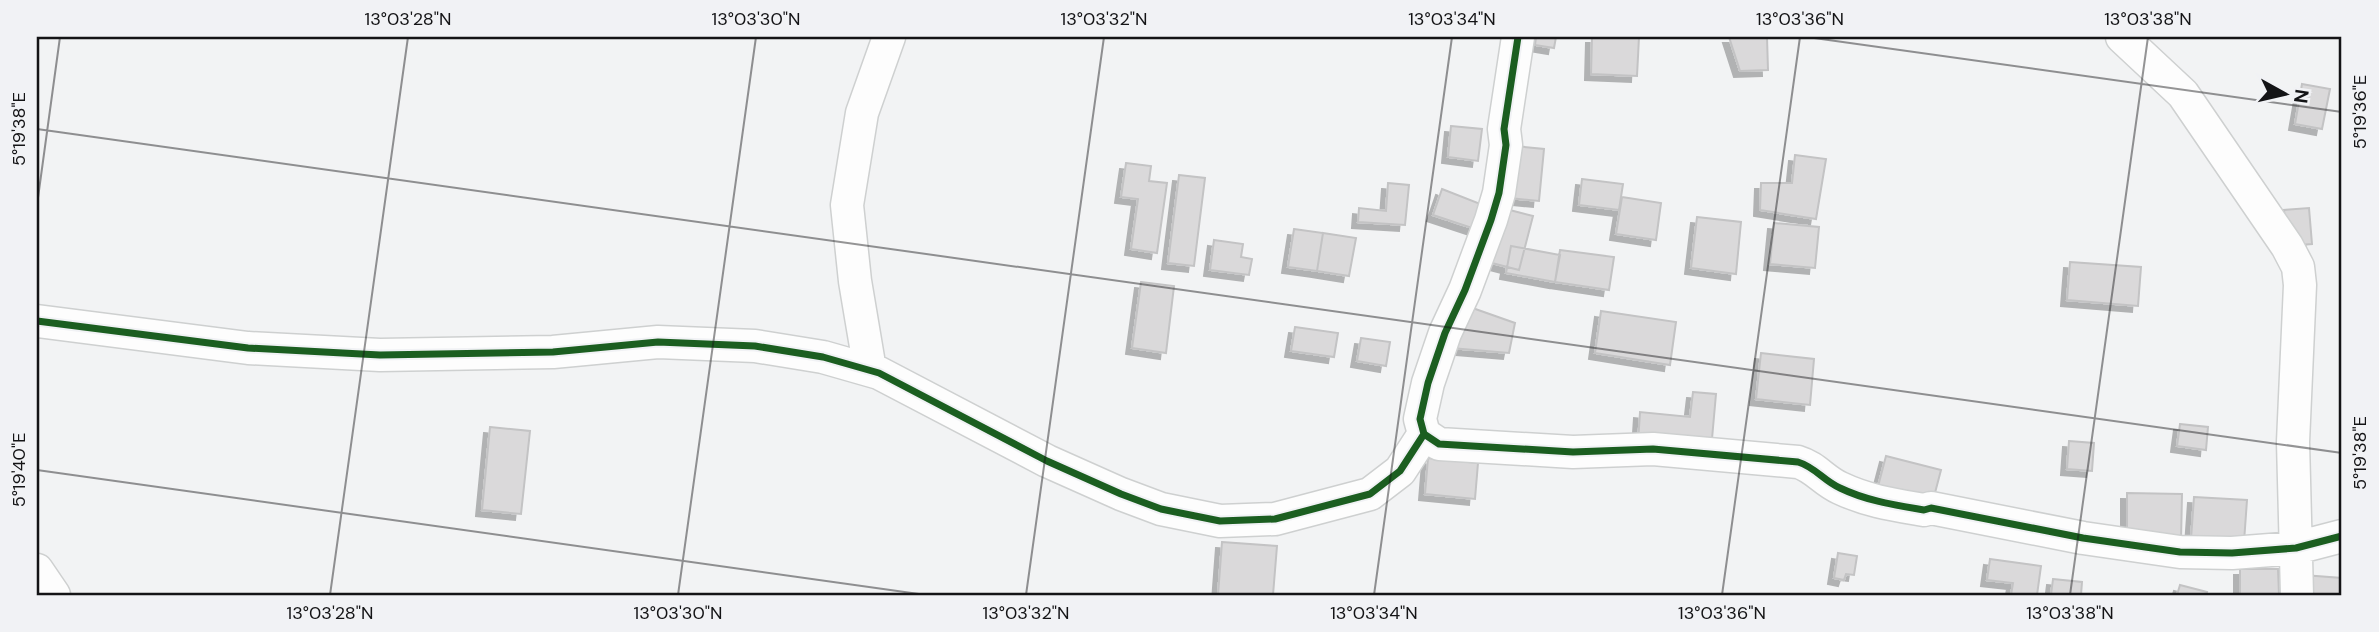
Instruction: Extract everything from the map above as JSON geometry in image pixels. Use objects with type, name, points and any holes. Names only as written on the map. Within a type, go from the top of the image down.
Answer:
[{"type":"street","points":[[870,370],[855,281],[847,205],[862,113],[889,37]]},
{"type":"street","points":[[1518,37],[1504,129],[1506,145],[1499,193],[1465,290],[1445,333],[1428,383],[1420,419],[1424,435],[1438,444],[1573,452],[1653,449],[1798,462],[1807,464],[1836,486],[1868,500],[1924,510],[1931,508],[2083,538],[2180,552],[2232,553],[2296,548],[2342,536]]},
{"type":"street","points":[[2122,37],[2183,94],[2278,231],[2298,267],[2300,285],[2293,442],[2297,595]]},
{"type":"street","points":[[37,321],[248,348],[380,355],[553,352],[658,342],[754,346],[823,357],[870,370],[956,412],[1046,461],[1109,488],[1161,509],[1220,521],[1275,519],[1370,494],[1400,471],[1424,435]]},
{"type":"street","points":[[37,570],[54,595]]},
{"type":"building","points":[[1536,37],[1556,37],[1554,48],[1535,45]]},
{"type":"building","points":[[1592,37],[1639,37],[1637,76],[1591,74]]},
{"type":"building","points":[[1729,37],[1767,37],[1768,70],[1740,71]]},
{"type":"building","points":[[2302,84],[2330,89],[2322,129],[2295,124]]},
{"type":"building","points":[[1451,126],[1482,129],[1478,161],[1448,157]]},
{"type":"building","points":[[1506,145],[1544,149],[1539,201],[1500,197]]},
{"type":"building","points":[[1795,155],[1826,159],[1816,219],[1760,210],[1761,183],[1792,183]]},
{"type":"building","points":[[1126,163],[1151,166],[1149,181],[1167,183],[1157,253],[1131,249],[1138,199],[1121,197]]},
{"type":"building","points":[[1179,175],[1205,178],[1194,266],[1168,263]]},
{"type":"building","points":[[1582,179],[1623,184],[1619,210],[1579,205]]},
{"type":"building","points":[[1388,183],[1409,185],[1405,225],[1358,222],[1359,208],[1386,211]]},
{"type":"building","points":[[1442,189],[1483,205],[1475,229],[1433,215]]},
{"type":"building","points":[[1622,197],[1661,203],[1656,240],[1616,234]]},
{"type":"building","points":[[1502,208],[1533,216],[1519,270],[1488,262]]},
{"type":"building","points":[[2309,208],[2312,244],[2287,246],[2284,210]]},
{"type":"building","points":[[1697,217],[1741,222],[1736,274],[1691,268]]},
{"type":"building","points":[[1774,223],[1819,227],[1815,268],[1770,264]]},
{"type":"building","points":[[1294,229],[1323,233],[1317,271],[1288,267]]},
{"type":"building","points":[[1323,233],[1356,238],[1349,276],[1317,271]]},
{"type":"building","points":[[1214,240],[1243,244],[1241,257],[1252,259],[1249,275],[1210,270]]},
{"type":"building","points":[[1511,246],[1560,255],[1555,282],[1506,273]]},
{"type":"building","points":[[1560,250],[1614,257],[1609,290],[1555,282]]},
{"type":"building","points":[[2070,262],[2141,267],[2138,306],[2067,300]]},
{"type":"building","points":[[1141,282],[1174,286],[1166,353],[1132,348]]},
{"type":"building","points":[[1464,305],[1515,323],[1509,353],[1451,348]]},
{"type":"building","points":[[1601,311],[1676,322],[1670,365],[1595,353]]},
{"type":"building","points":[[1295,327],[1338,333],[1334,357],[1291,351]]},
{"type":"building","points":[[1361,338],[1390,342],[1386,366],[1357,361]]},
{"type":"building","points":[[1761,353],[1814,359],[1810,405],[1756,399]]},
{"type":"building","points":[[1693,392],[1716,394],[1711,450],[1638,443],[1640,412],[1690,417]]},
{"type":"building","points":[[2180,424],[2208,427],[2206,450],[2177,446]]},
{"type":"building","points":[[490,427],[530,431],[521,514],[482,510]]},
{"type":"building","points":[[2069,441],[2094,443],[2092,471],[2067,469]]},
{"type":"building","points":[[1886,456],[1941,470],[1931,508],[1876,494]]},
{"type":"building","points":[[1428,458],[1478,463],[1475,499],[1425,494]]},
{"type":"building","points":[[2127,493],[2182,494],[2181,541],[2127,539]]},
{"type":"building","points":[[2194,497],[2247,500],[2244,542],[2191,539]]},
{"type":"building","points":[[1222,542],[1277,546],[1273,595],[1218,595]]},
{"type":"building","points":[[1838,553],[1857,556],[1854,575],[1846,574],[1844,580],[1834,578]]},
{"type":"building","points":[[1990,559],[2041,566],[2037,595],[2011,595],[2013,583],[1987,580]]},
{"type":"building","points":[[2240,569],[2278,569],[2279,595],[2240,595]]},
{"type":"building","points":[[2303,575],[2342,578],[2342,595],[2302,595]]},
{"type":"building","points":[[2053,579],[2082,582],[2081,595],[2051,595]]},
{"type":"building","points":[[2180,585],[2207,592],[2206,595],[2177,595]]},
{"type":"cycle path","points":[[1518,37],[1504,129],[1506,145],[1499,193],[1465,290],[1445,333],[1428,383],[1420,419],[1424,434],[1439,444],[1573,452],[1653,449],[1798,462],[1840,488],[1881,502],[1924,510],[1931,508],[2083,538],[2180,552],[2232,553],[2296,548],[2342,536]]},
{"type":"cycle path","points":[[37,321],[248,348],[380,355],[553,352],[658,342],[755,346],[823,357],[879,373],[1047,461],[1121,494],[1161,509],[1220,521],[1275,519],[1370,494],[1400,471],[1424,434]]}]
